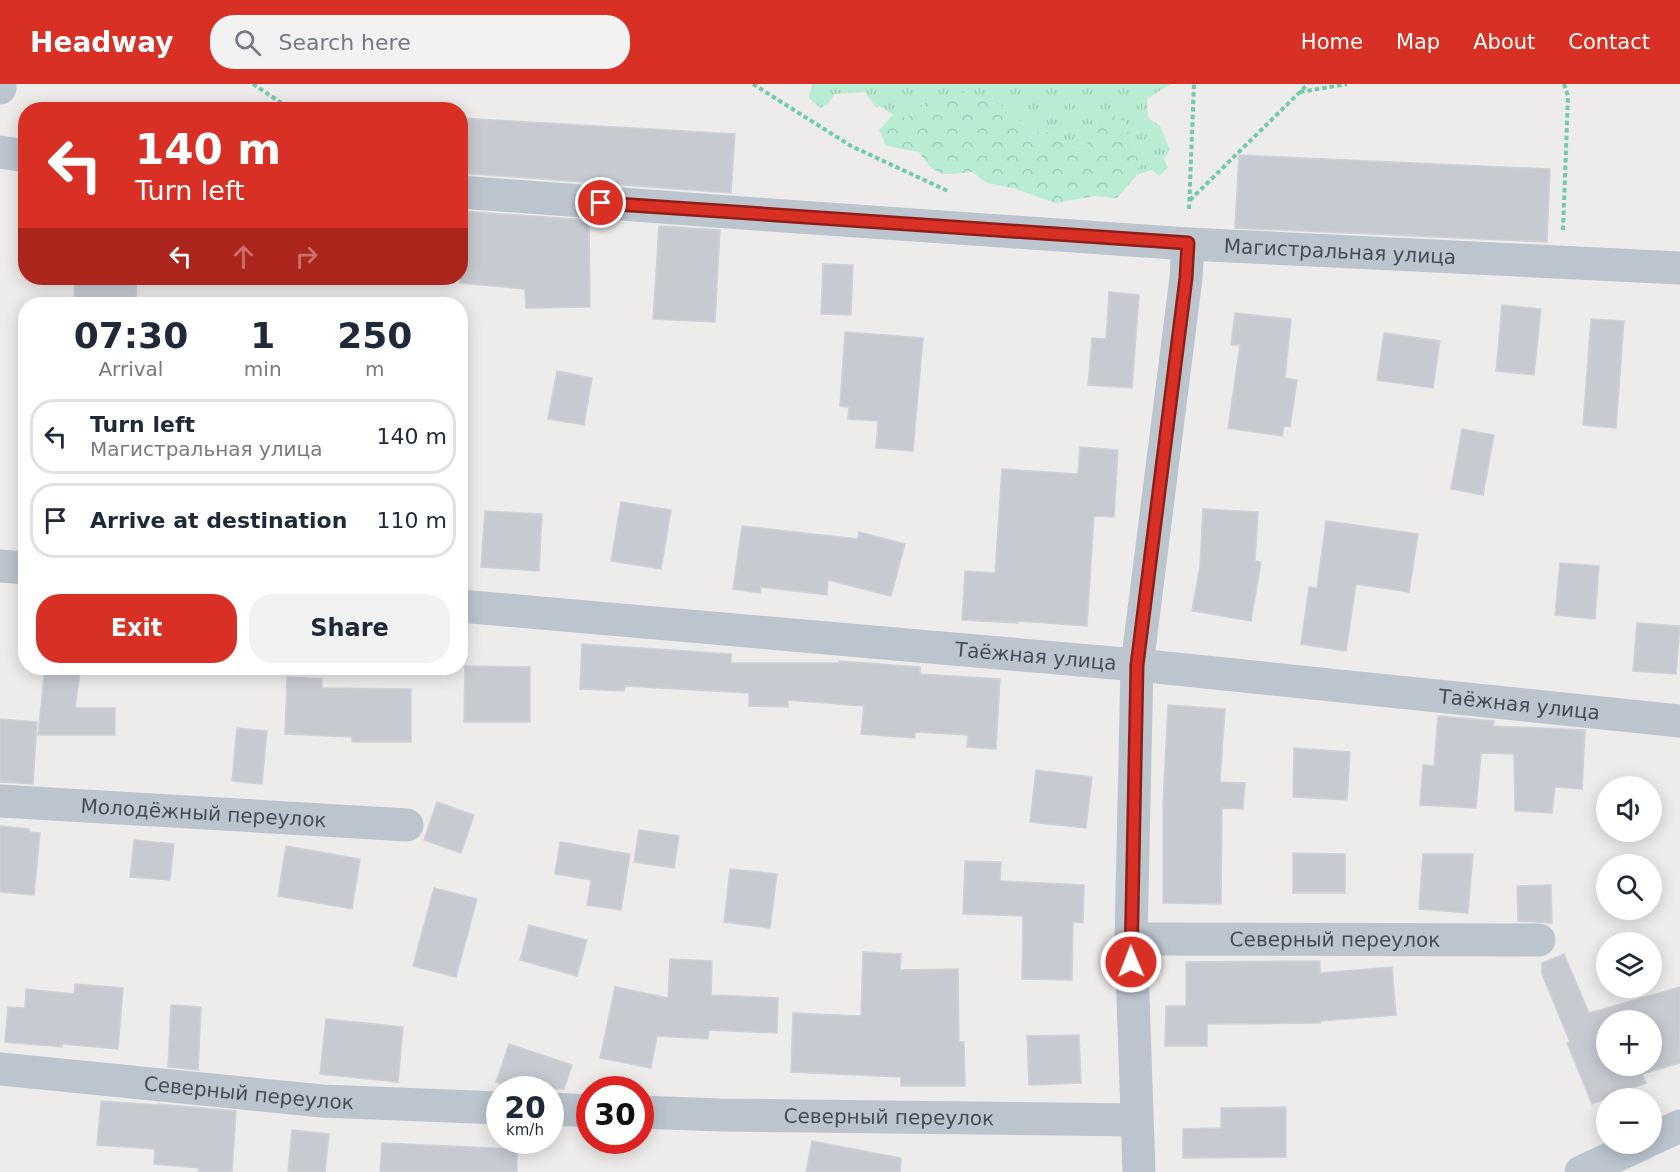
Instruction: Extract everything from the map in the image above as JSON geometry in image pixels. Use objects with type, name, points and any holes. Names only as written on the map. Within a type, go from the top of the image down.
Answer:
[{"type":"street","points":[[0,152],[18,155]]},
{"type":"street","name":"Магистральная улица","points":[[468,193],[1188,243],[1680,268]]},
{"type":"street","points":[[1138,1172],[1131,939],[1137,665],[1186,278],[1188,243]]},
{"type":"street","points":[[0,566],[18,567]]},
{"type":"street","name":"Таёжная улица","points":[[468,607],[1137,665],[1680,721]]},
{"type":"street","name":"Молодёжный переулок","points":[[0,801],[406,825]]},
{"type":"street","name":"Северный переулок","points":[[1131,939],[1539,940]]},
{"type":"street","name":"Северный переулок","points":[[0,1069],[322,1101],[486,1107]]},
{"type":"street","name":"Северный переулок","points":[[654,1113],[1136,1120]]},
{"type":"street","points":[[1662,1134],[1680,1126]]},
{"type":"street","points":[[1581,1172],[1620,1154]]},
{"type":"path","points":[[253,84],[280,102]]},
{"type":"path","points":[[753,84],[851,146],[956,195]]},
{"type":"path","points":[[1188,243],[1194,84]]},
{"type":"path","points":[[1190,200],[1308,84]]},
{"type":"path","points":[[1299,92],[1347,84]]},
{"type":"path","points":[[1562,262],[1568,96],[1564,84]]},
{"type":"green space","points":[[812,84],[1171,84],[1147,99],[1148,118],[1160,126],[1170,150],[1164,159],[1168,168],[1159,176],[1152,170],[1137,175],[1135,171],[1136,150],[1123,119],[1098,118],[1097,134],[1079,150],[1047,132],[1031,133],[1008,108],[976,98],[966,91],[905,118],[899,113],[893,115],[880,106],[876,108],[865,92],[835,94],[828,104],[820,108],[809,98]]},
{"type":"green space","points":[[966,91],[976,98],[1008,108],[1031,133],[1047,132],[1079,150],[1097,134],[1098,118],[1106,113],[1123,119],[1136,150],[1147,153],[1148,159],[1135,171],[1137,175],[1117,198],[1095,196],[1055,203],[1013,188],[987,183],[972,172],[941,173],[930,167],[919,152],[886,146],[879,130],[893,115],[899,113],[905,118],[916,113],[923,104],[954,92]]},
{"type":"building","points":[[468,118],[735,134],[731,193],[468,174]]},
{"type":"building","points":[[1239,155],[1550,169],[1547,242],[1235,228]]},
{"type":"building","points":[[468,212],[589,220],[590,307],[526,308],[525,289],[468,284]]},
{"type":"building","points":[[659,226],[720,230],[715,322],[653,319]]},
{"type":"building","points":[[823,264],[853,265],[851,315],[821,314]]},
{"type":"building","points":[[75,285],[137,285],[136,297],[74,297]]},
{"type":"building","points":[[1109,292],[1139,295],[1132,388],[1088,385],[1092,338],[1106,339]]},
{"type":"building","points":[[1502,305],[1541,309],[1534,375],[1496,371]]},
{"type":"building","points":[[1235,313],[1291,319],[1285,378],[1297,380],[1290,427],[1284,426],[1282,436],[1228,428],[1240,345],[1231,345]]},
{"type":"building","points":[[1591,319],[1624,321],[1616,428],[1583,425]]},
{"type":"building","points":[[845,332],[923,338],[913,451],[876,448],[878,421],[848,419],[849,407],[840,406]]},
{"type":"building","points":[[1384,333],[1440,341],[1433,388],[1377,380]]},
{"type":"building","points":[[557,371],[592,378],[584,425],[548,419]]},
{"type":"building","points":[[1462,429],[1494,435],[1483,495],[1451,489]]},
{"type":"building","points":[[1080,447],[1118,450],[1114,517],[1094,516],[1087,626],[962,620],[965,571],[995,573],[1002,469],[1078,474]]},
{"type":"building","points":[[621,502],[671,510],[661,569],[611,561]]},
{"type":"building","points":[[1203,509],[1258,512],[1255,561],[1261,562],[1251,621],[1192,611],[1200,566]]},
{"type":"building","points":[[485,511],[542,514],[539,571],[481,567]]},
{"type":"building","points":[[1326,521],[1418,534],[1409,592],[1356,584],[1346,651],[1301,644],[1309,587],[1317,588]]},
{"type":"building","points":[[742,526],[858,539],[859,532],[905,544],[891,596],[828,580],[827,595],[761,587],[760,593],[733,589]]},
{"type":"building","points":[[1560,563],[1599,566],[1595,619],[1555,615]]},
{"type":"building","points":[[1637,623],[1680,626],[1676,674],[1633,671]]},
{"type":"building","points":[[582,644],[731,654],[731,663],[839,663],[839,661],[920,667],[920,674],[1000,679],[996,749],[967,747],[968,735],[915,732],[915,738],[861,734],[864,706],[788,700],[788,707],[749,706],[749,693],[625,686],[624,691],[580,689]]},
{"type":"building","points":[[468,666],[530,667],[530,722],[464,722],[465,675],[468,675]]},
{"type":"building","points":[[44,675],[80,675],[75,708],[115,708],[115,735],[38,735]]},
{"type":"building","points":[[287,677],[322,679],[322,688],[411,689],[411,742],[352,742],[352,737],[285,734]]},
{"type":"building","points":[[1168,705],[1225,709],[1220,782],[1245,783],[1243,809],[1222,808],[1221,904],[1163,903],[1163,804]]},
{"type":"building","points":[[1438,716],[1494,721],[1493,726],[1585,730],[1582,789],[1555,787],[1552,813],[1515,811],[1514,754],[1481,753],[1476,808],[1420,805],[1423,765],[1434,766]]},
{"type":"building","points":[[0,719],[37,722],[33,784],[0,782]]},
{"type":"building","points":[[237,728],[267,731],[262,784],[232,781]]},
{"type":"building","points":[[1294,748],[1350,752],[1347,800],[1293,797]]},
{"type":"building","points":[[1036,770],[1092,777],[1086,828],[1030,822]]},
{"type":"building","points":[[437,802],[474,815],[461,853],[424,840]]},
{"type":"building","points":[[0,826],[29,829],[29,832],[40,833],[34,895],[0,892]]},
{"type":"building","points":[[639,830],[679,836],[674,868],[634,862]]},
{"type":"building","points":[[134,840],[174,844],[170,880],[130,877]]},
{"type":"building","points":[[560,842],[630,854],[621,910],[587,905],[591,880],[555,874]]},
{"type":"building","points":[[286,846],[360,859],[352,909],[278,896]]},
{"type":"building","points":[[1293,853],[1345,854],[1345,893],[1293,893]]},
{"type":"building","points":[[1423,854],[1473,854],[1468,913],[1419,909]]},
{"type":"building","points":[[965,861],[1001,862],[1000,881],[1084,885],[1083,923],[1073,922],[1072,980],[1022,979],[1023,916],[963,914]]},
{"type":"building","points":[[730,869],[777,874],[770,928],[724,922]]},
{"type":"building","points":[[1551,885],[1552,923],[1518,921],[1517,886]]},
{"type":"building","points":[[434,888],[477,899],[456,977],[413,966]]},
{"type":"building","points":[[529,925],[587,940],[577,976],[520,960]]},
{"type":"building","points":[[863,952],[901,954],[900,970],[958,969],[959,1042],[964,1042],[965,1086],[901,1086],[901,1077],[791,1072],[793,1013],[861,1016]]},
{"type":"building","points":[[1564,954],[1589,1013],[1596,1011],[1596,1076],[1643,1076],[1646,1083],[1633,1088],[1596,1088],[1596,1102],[1592,1104],[1542,974],[1542,963]]},
{"type":"building","points":[[670,959],[712,961],[711,995],[778,998],[777,1033],[709,1030],[708,1039],[657,1036],[651,1068],[600,1058],[615,987],[668,998]]},
{"type":"building","points":[[1320,961],[1320,973],[1392,967],[1396,1015],[1320,1021],[1320,1023],[1207,1024],[1207,1046],[1165,1046],[1166,1006],[1186,1006],[1186,962]]},
{"type":"building","points":[[75,984],[123,988],[118,1049],[5,1042],[8,1007],[25,1008],[26,989],[74,994]]},
{"type":"building","points":[[1680,987],[1680,1063],[1662,1068],[1662,1010],[1600,1010],[1642,998],[1662,998],[1662,992]]},
{"type":"building","points":[[171,1005],[201,1007],[198,1070],[168,1067]]},
{"type":"building","points":[[326,1019],[403,1027],[398,1082],[320,1074]]},
{"type":"building","points":[[1079,1035],[1081,1083],[1029,1085],[1027,1036]]},
{"type":"building","points":[[509,1044],[572,1065],[564,1089],[564,1076],[498,1076]]},
{"type":"building","points":[[101,1101],[236,1111],[232,1172],[198,1172],[199,1168],[154,1164],[155,1149],[97,1145]]},
{"type":"building","points":[[1286,1107],[1286,1157],[1183,1158],[1183,1129],[1221,1128],[1221,1108]]},
{"type":"building","points":[[292,1130],[329,1134],[325,1172],[288,1172]]},
{"type":"building","points":[[812,1141],[901,1158],[900,1172],[806,1172]]},
{"type":"building","points":[[382,1143],[486,1148],[486,1154],[517,1154],[517,1172],[380,1172]]},
{"type":"route","points":[[601,203],[1188,243],[1186,278],[1137,665],[1131,962]]}]
